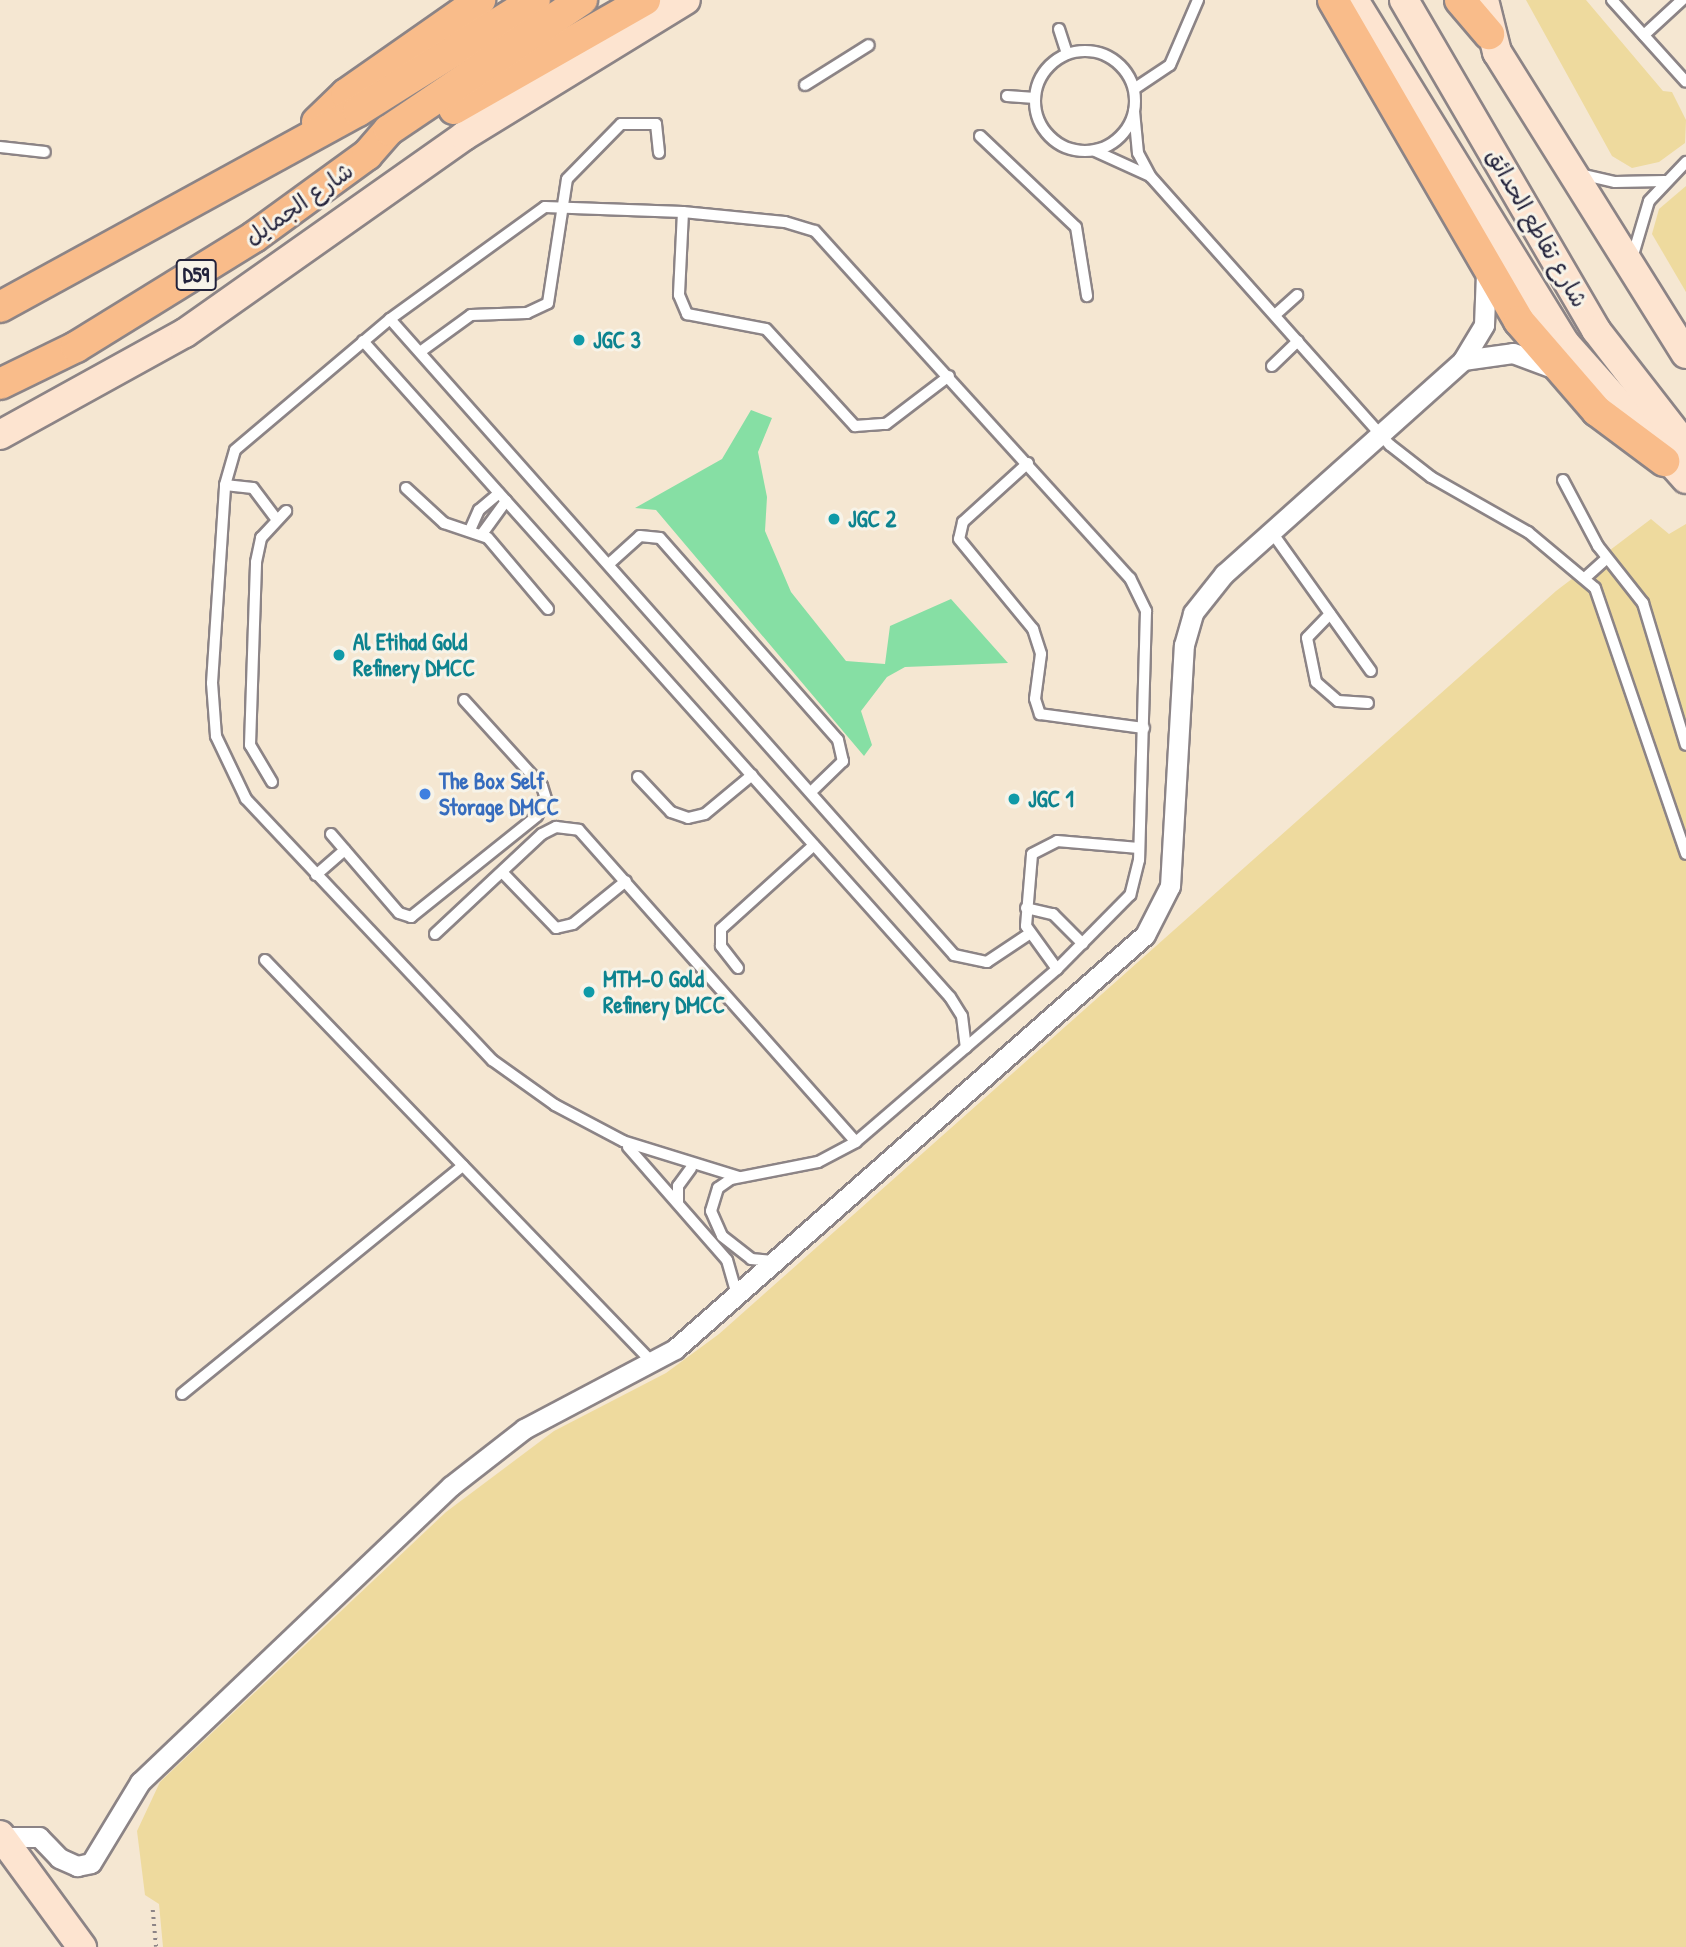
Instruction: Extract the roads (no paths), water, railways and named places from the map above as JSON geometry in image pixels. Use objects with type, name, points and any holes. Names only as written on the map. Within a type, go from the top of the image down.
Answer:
[{"type":"main road","points":[[311,132],[346,94],[480,0]]},
{"type":"main road","points":[[4,303],[311,132],[358,111],[534,0]]},
{"type":"main road","name":"شارع الجمايل","points":[[5,385],[196,275],[367,156],[389,130],[582,0]]},
{"type":"main road","points":[[367,156],[402,142],[645,0]]},
{"type":"main road","points":[[0,435],[174,340],[464,136],[686,0]]},
{"type":"main road","points":[[1333,0],[1485,265],[1559,373],[1618,428],[1679,462]]},
{"type":"main road","points":[[1354,0],[1523,279],[1588,374],[1679,462]]},
{"type":"main road","name":"شارع تقاطع الحدائق","points":[[1404,0],[1596,330],[1679,462]]},
{"type":"main road","points":[[1460,0],[1489,34],[1567,169],[1686,354]]},
{"type":"main road","points":[[1484,0],[1489,34]]},
{"type":"main road","points":[[1,1836],[82,1947]]},
{"type":"street","points":[[1,1836],[39,1837],[59,1858],[77,1866],[91,1863],[140,1782],[450,1486],[524,1429],[653,1364],[737,1297],[1154,925],[1170,886],[1187,629],[1212,586],[1379,432],[1464,360],[1488,306],[1485,265]]},
{"type":"street","points":[[1464,360],[1513,353],[1559,373]]},
{"type":"lane","points":[[1134,89],[1170,65],[1198,0]]},
{"type":"lane","points":[[1612,0],[1686,82]]},
{"type":"lane","points":[[1644,35],[1682,0]]},
{"type":"lane","points":[[1059,29],[1067,54]]},
{"type":"lane","points":[[805,85],[869,45]]},
{"type":"lane","points":[[1151,177],[1093,151],[1068,149],[1047,134],[1035,98],[1042,76],[1067,54],[1102,54],[1123,68],[1134,89],[1138,153],[1151,177],[1379,432],[1417,468],[1528,532],[1586,577],[1613,627],[1686,855]]},
{"type":"lane","points":[[1007,96],[1035,98]]},
{"type":"lane","points":[[1093,151],[1124,133],[1134,111]]},
{"type":"lane","points":[[420,352],[471,315],[527,313],[548,303],[563,206],[573,169],[626,122],[656,124],[659,153]]},
{"type":"lane","points":[[979,136],[1076,228],[1087,296]]},
{"type":"lane","points":[[0,147],[44,152]]},
{"type":"lane","points":[[1634,277],[1638,225],[1665,181],[1686,162]]},
{"type":"lane","points":[[1567,169],[1615,183],[1665,181]]},
{"type":"lane","points":[[737,1297],[732,1268],[718,1239],[711,1203],[724,1182],[739,1177],[792,1171],[856,1142],[1057,970],[1130,895],[1139,848],[1144,728],[1143,600],[1028,463],[815,231],[785,222],[683,212],[563,206],[528,214],[390,318],[242,441],[225,485],[212,683],[216,736],[236,785],[316,875],[492,1060],[555,1105],[623,1141],[691,1168],[739,1177]]},
{"type":"lane","points":[[683,212],[679,295],[687,314],[766,329],[855,425],[886,424],[949,376]]},
{"type":"lane","points":[[1275,315],[1297,295]]},
{"type":"lane","points":[[390,318],[814,789],[954,955],[987,962],[1029,934]]},
{"type":"lane","points":[[363,341],[950,997],[962,1016],[965,1048]]},
{"type":"lane","points":[[1272,366],[1298,341]]},
{"type":"lane","points":[[1028,463],[963,522],[959,539],[1033,629],[1041,654],[1035,705],[1040,714],[1144,728]]},
{"type":"lane","points":[[1563,480],[1607,558],[1643,603],[1686,745]]},
{"type":"lane","points":[[225,485],[253,488],[276,519]]},
{"type":"lane","points":[[406,488],[444,523],[482,534],[548,609]]},
{"type":"lane","points":[[470,530],[479,510],[503,497]]},
{"type":"lane","points":[[482,534],[503,497]]},
{"type":"lane","points":[[272,782],[253,755],[250,734],[257,550],[276,519],[286,511]]},
{"type":"lane","points":[[1270,531],[1371,671]]},
{"type":"lane","points":[[610,563],[640,536],[660,538],[838,740],[843,761],[814,789]]},
{"type":"lane","points":[[1586,577],[1607,558]]},
{"type":"lane","points":[[1330,614],[1307,638],[1316,682],[1338,701],[1367,703]]},
{"type":"lane","points":[[331,834],[399,913],[418,916],[542,811],[542,786],[464,700]]},
{"type":"lane","points":[[638,777],[671,812],[688,818],[705,814],[752,775]]},
{"type":"lane","points":[[435,934],[542,834],[564,827],[586,835],[856,1142]]},
{"type":"lane","points":[[1057,970],[1029,934],[1026,908],[1029,863],[1039,847],[1057,841],[1139,848]]},
{"type":"lane","points":[[738,968],[721,946],[722,929],[814,845]]},
{"type":"lane","points":[[316,875],[345,850]]},
{"type":"lane","points":[[502,872],[556,928],[573,924],[626,881]]},
{"type":"lane","points":[[1026,908],[1053,914],[1083,944]]},
{"type":"lane","points":[[265,960],[653,1364]]},
{"type":"lane","points":[[623,1141],[678,1202],[718,1239],[751,1259],[776,1261]]},
{"type":"lane","points":[[182,1394],[463,1166]]},
{"type":"lane","points":[[678,1202],[681,1179],[691,1168]]},
{"type":"place","name":"JGC 3","points":[[579,340]]},
{"type":"place","name":"JGC 2","points":[[834,519]]},
{"type":"place","name":"Al Etihad Gold Refinery DMCC","points":[[339,655]]},
{"type":"place","name":"The Box Self Storage DMCC","points":[[425,794]]},
{"type":"place","name":"JGC 1","points":[[1014,799]]},
{"type":"place","name":"MTM-O Gold Refinery DMCC","points":[[589,992]]}]
